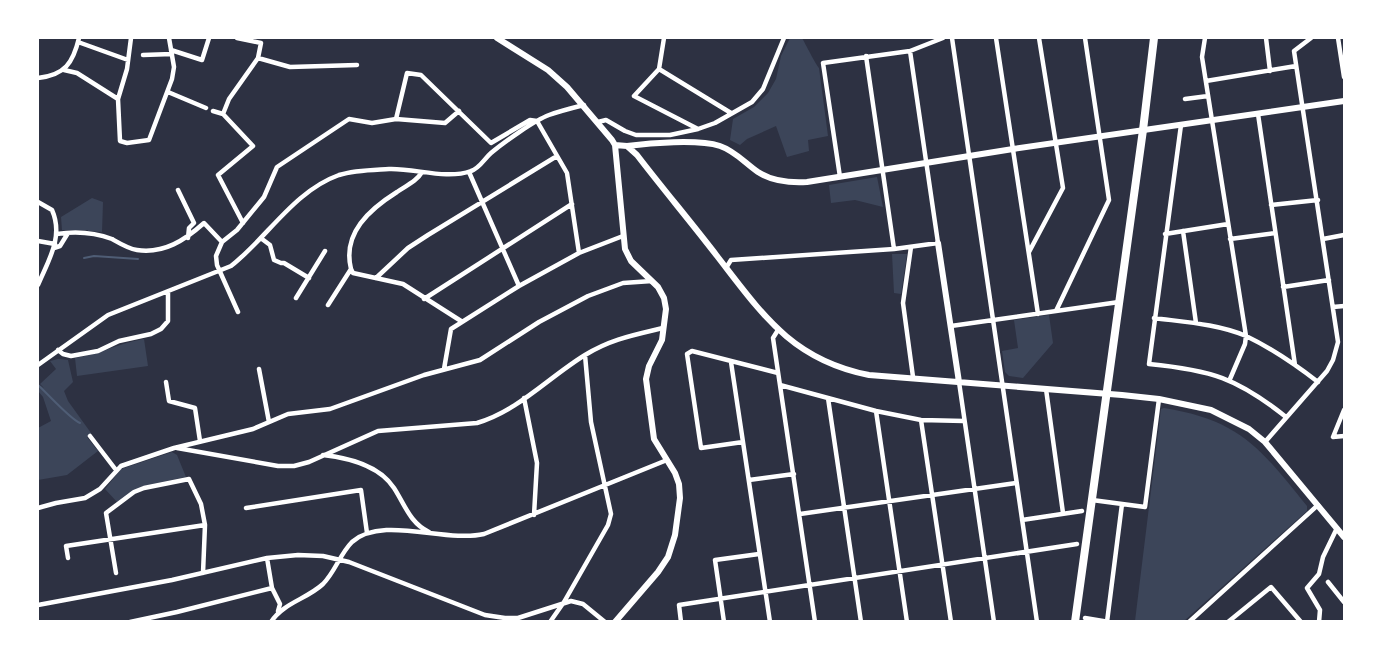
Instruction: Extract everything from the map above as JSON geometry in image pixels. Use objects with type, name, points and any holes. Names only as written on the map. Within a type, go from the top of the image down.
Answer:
[{"type":"main road","points":[[1075,621],[1154,38]]},
{"type":"street","points":[[130,38],[128,60],[118,99],[120,141],[128,143],[149,140],[168,92],[174,67],[169,38]]},
{"type":"street","points":[[143,55],[171,52],[202,60],[209,38]]},
{"type":"street","points":[[223,114],[229,99],[258,58],[261,43],[237,38]]},
{"type":"street","points":[[497,38],[548,70],[567,87],[615,145],[625,249],[631,261],[658,287],[665,303],[662,340],[646,372],[646,379],[654,439],[675,473],[679,484],[680,498],[675,535],[668,557],[658,572],[615,621]]},
{"type":"street","points":[[664,38],[659,69],[634,96],[698,129]]},
{"type":"street","points":[[598,122],[606,120],[636,135],[670,135],[715,123],[752,102],[763,89],[784,38]]},
{"type":"street","points":[[840,177],[823,63],[910,51],[943,38]]},
{"type":"street","points":[[952,38],[1037,621]]},
{"type":"street","points":[[996,38],[1038,314]]},
{"type":"street","points":[[1029,252],[1064,188],[1039,38]]},
{"type":"street","points":[[1056,311],[1109,200],[1084,38]]},
{"type":"street","points":[[1205,38],[1202,57],[1245,336],[1245,344],[1230,379]]},
{"type":"street","points":[[1266,38],[1270,70]]},
{"type":"street","points":[[1265,442],[1318,382],[1333,360],[1338,342],[1294,51],[1311,38]]},
{"type":"street","points":[[1338,38],[1344,78]]},
{"type":"street","points":[[64,70],[71,62],[79,40],[128,60]]},
{"type":"street","points":[[910,51],[994,621]]},
{"type":"street","points":[[866,56],[894,249]]},
{"type":"street","points":[[258,58],[290,67],[357,66]]},
{"type":"street","points":[[1206,81],[1296,66]]},
{"type":"street","points":[[659,69],[731,113]]},
{"type":"street","points":[[38,78],[64,70],[77,73],[118,99]]},
{"type":"street","points":[[396,119],[407,73],[421,75],[491,143],[530,120],[537,121]]},
{"type":"street","points":[[168,92],[206,108]]},
{"type":"street","points":[[1185,99],[1208,96]]},
{"type":"street","points":[[615,145],[708,143],[721,146],[737,154],[760,173],[777,180],[800,182],[1344,101]]},
{"type":"street","points":[[38,365],[108,315],[131,304],[220,272],[245,255],[310,191],[338,176],[357,171],[387,169],[448,174],[469,172],[491,153],[546,115],[584,105]]},
{"type":"street","points":[[213,111],[223,114],[253,147],[218,175],[243,223]]},
{"type":"street","points":[[237,312],[220,272],[216,256],[222,242],[243,223],[264,197],[277,168],[349,119],[372,123],[396,119],[445,123],[459,111]]},
{"type":"street","points":[[1258,114],[1295,365]]},
{"type":"street","points":[[537,121],[567,173],[579,253]]},
{"type":"street","points":[[1180,125],[1149,364],[1181,367],[1230,379],[1257,395],[1286,417]]},
{"type":"street","points":[[627,146],[637,155],[769,322],[805,351],[826,363],[869,375],[1159,399],[1211,410],[1249,429],[1265,442],[1344,537]]},
{"type":"street","points":[[376,278],[408,248],[557,156]]},
{"type":"street","points":[[328,305],[351,269],[351,245],[356,228],[376,206],[418,179],[422,172]]},
{"type":"street","points":[[469,172],[519,286]]},
{"type":"street","points":[[178,190],[194,223],[189,228],[188,238]]},
{"type":"street","points":[[1271,205],[1317,200]]},
{"type":"street","points":[[38,202],[52,210],[57,234],[55,246],[38,284]]},
{"type":"street","points":[[424,298],[572,204]]},
{"type":"street","points":[[57,234],[98,234],[137,250],[170,247],[188,238],[204,223],[222,242]]},
{"type":"street","points":[[1165,234],[1228,224]]},
{"type":"street","points":[[1183,231],[1196,323]]},
{"type":"street","points":[[38,241],[60,246],[68,233]]},
{"type":"street","points":[[1230,239],[1275,233]]},
{"type":"street","points":[[1323,238],[1344,235]]},
{"type":"street","points":[[444,369],[451,329],[461,321],[579,253],[623,236]]},
{"type":"street","points":[[262,239],[270,245],[274,260],[284,263],[309,278]]},
{"type":"street","points":[[726,268],[731,260],[894,249],[938,243]]},
{"type":"street","points":[[911,247],[903,303],[914,377]]},
{"type":"street","points":[[296,298],[324,251]]},
{"type":"street","points":[[351,269],[353,273],[403,284],[461,321]]},
{"type":"street","points":[[1283,287],[1329,280]]},
{"type":"street","points":[[38,508],[85,498],[100,489],[121,466],[174,448],[254,429],[288,414],[330,409],[444,369],[480,360],[539,322],[588,296],[623,283],[652,281]]},
{"type":"street","points":[[58,350],[71,356],[151,334],[161,329],[168,321],[168,292]]},
{"type":"street","points":[[951,326],[1119,302]]},
{"type":"street","points":[[1334,307],[1344,306]]},
{"type":"street","points":[[1154,318],[1196,323],[1245,336],[1295,365],[1318,382]]},
{"type":"street","points":[[174,448],[278,466],[294,466],[309,462],[378,431],[477,423],[490,419],[524,398],[585,355],[619,338],[663,328]]},
{"type":"street","points":[[778,330],[773,338],[815,621]]},
{"type":"street","points":[[1338,342],[1344,345]]},
{"type":"street","points":[[742,442],[701,448],[687,354],[692,351],[778,373]]},
{"type":"street","points":[[550,621],[564,602],[608,525],[611,514],[591,422],[585,355]]},
{"type":"street","points":[[731,362],[770,621]]},
{"type":"street","points":[[260,369],[269,422]]},
{"type":"street","points":[[166,382],[169,401],[195,408],[200,441]]},
{"type":"street","points":[[780,385],[876,411],[921,420],[964,421]]},
{"type":"street","points":[[1046,390],[1063,513]]},
{"type":"street","points":[[524,398],[537,463],[534,515]]},
{"type":"street","points":[[828,398],[861,621]]},
{"type":"street","points":[[1092,500],[1145,507],[1159,399]]},
{"type":"street","points":[[1344,410],[1333,437],[1344,436]]},
{"type":"street","points":[[876,411],[907,621]]},
{"type":"street","points":[[921,420],[951,621]]},
{"type":"street","points":[[90,436],[116,470]]},
{"type":"street","points":[[323,454],[352,460],[377,471],[394,488],[415,523],[434,534]]},
{"type":"street","points":[[278,611],[316,590],[325,582],[353,542],[367,533],[384,529],[472,537],[504,528],[667,460]]},
{"type":"street","points":[[749,480],[794,474]]},
{"type":"street","points":[[116,573],[106,513],[134,492],[189,479],[201,504],[205,525],[203,573]]},
{"type":"street","points":[[800,514],[1017,483]]},
{"type":"street","points":[[246,508],[361,490],[367,533]]},
{"type":"street","points":[[1085,618],[1107,621],[1122,504]]},
{"type":"street","points":[[1189,621],[1318,505]]},
{"type":"street","points":[[1022,520],[1082,511]]},
{"type":"street","points":[[68,558],[66,546],[205,525]]},
{"type":"street","points":[[1319,621],[1320,610],[1307,588],[1319,574],[1323,557],[1337,528]]},
{"type":"street","points":[[681,621],[679,606],[1026,554],[1077,544]]},
{"type":"street","points":[[724,621],[715,560],[759,554]]},
{"type":"street","points":[[38,605],[203,573],[267,558],[298,555],[340,559],[485,615],[518,618],[571,601],[583,604],[605,621]]},
{"type":"street","points":[[267,558],[272,588],[280,604],[271,621]]},
{"type":"street","points":[[1328,582],[1344,602]]},
{"type":"street","points":[[1228,621],[1271,586],[1301,621]]},
{"type":"street","points":[[130,621],[187,610],[272,588]]},
{"type":"shaded area","points":[[790,38],[802,38],[819,68],[828,136],[808,140],[809,151],[787,157],[776,126],[747,139],[740,145],[730,140],[733,119],[754,107],[768,93],[776,79],[781,56]]},
{"type":"shaded area","points":[[877,177],[883,207],[855,200],[831,203],[829,185]]},
{"type":"shaded area","points":[[92,198],[103,202],[102,232],[62,230],[61,217]]},
{"type":"shaded area","points":[[892,254],[907,254],[901,294],[894,293]]},
{"type":"shaded area","points":[[1049,315],[1053,343],[1023,378],[1009,376],[1005,372],[1002,351],[1018,348],[1014,320]]},
{"type":"shaded area","points":[[144,339],[148,366],[77,376],[75,358]]},
{"type":"shaded area","points":[[68,360],[73,382],[64,391],[68,401],[91,433],[87,437],[98,451],[67,475],[38,480],[38,428],[51,421],[43,397],[38,391],[38,384],[44,388],[40,384],[56,369],[50,361]]},
{"type":"shaded area","points":[[1161,409],[1212,420],[1247,440],[1276,468],[1307,506],[1307,511],[1184,621],[1135,621]]},
{"type":"shaded area","points":[[172,452],[177,455],[186,477],[143,486],[117,502],[105,489],[121,469]]},
{"type":"waterway","points":[[84,258],[94,256],[138,259]]},
{"type":"waterway","points":[[38,385],[65,412],[80,423]]}]
